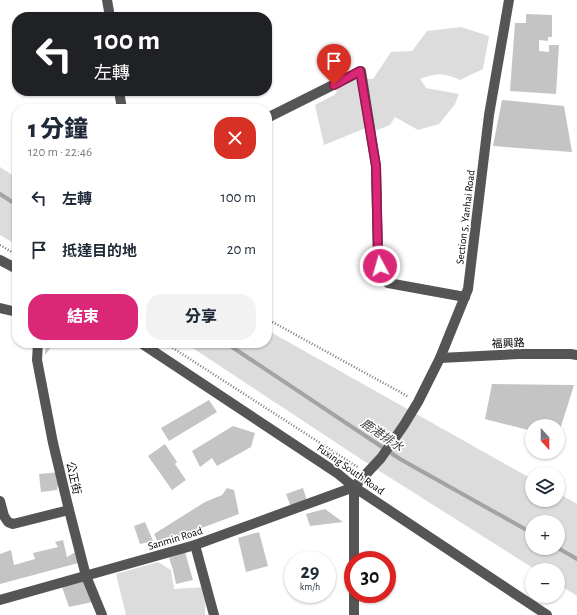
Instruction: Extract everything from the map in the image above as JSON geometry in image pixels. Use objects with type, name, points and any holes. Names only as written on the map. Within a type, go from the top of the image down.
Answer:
[{"type":"street","points":[[108,0],[109,12]]},
{"type":"street","name":"Section 5, Yanhai Road","points":[[354,488],[381,458],[418,402],[440,358],[468,289],[489,115],[509,0]]},
{"type":"street","points":[[272,116],[360,71],[376,166],[378,256],[382,277],[388,283],[465,297]]},
{"type":"street","points":[[0,260],[12,266]]},
{"type":"street","points":[[0,308],[12,311]]},
{"type":"street","name":"公正街","points":[[38,348],[37,360],[53,443],[69,510],[86,576],[102,615]]},
{"type":"street","name":"Fuxing South Road","points":[[149,348],[337,473],[354,488],[547,615]]},
{"type":"street","name":"福興路","points":[[440,358],[518,354],[577,355]]},
{"type":"street","points":[[354,488],[354,551]]},
{"type":"street","name":"Sanmin Road","points":[[0,600],[195,545],[354,488]]},
{"type":"street","points":[[0,502],[4,516],[8,522],[14,524],[69,510]]},
{"type":"street","points":[[195,545],[214,615]]},
{"type":"street","points":[[354,603],[354,615]]},
{"type":"path","points":[[0,245],[12,252]]},
{"type":"path","points":[[272,322],[418,402]]},
{"type":"path","points":[[173,348],[364,472]]},
{"type":"shaded area","points":[[461,27],[489,36],[483,69],[460,80],[449,76],[440,75],[420,79],[426,88],[459,94],[455,104],[439,124],[418,130],[395,117],[390,125],[367,134],[366,128],[324,145],[315,105],[336,94],[339,77],[373,79],[391,52],[412,51],[427,31]]},
{"type":"shaded area","points":[[0,167],[12,175],[12,242],[0,235]]},
{"type":"shaded area","points":[[272,333],[525,475],[525,507],[565,507],[565,497],[577,504],[577,596],[565,588],[565,563],[525,563],[370,465],[193,348],[272,348]]},
{"type":"shaded area","points":[[158,562],[171,570],[174,589],[206,587],[205,615],[126,615],[116,574]]},
{"type":"building","points":[[526,14],[552,15],[552,37],[548,37],[548,41],[539,40],[539,51],[549,52],[549,45],[559,45],[556,94],[510,91],[515,23],[526,23]]},
{"type":"building","points":[[502,100],[564,106],[572,152],[493,146]]},
{"type":"building","points":[[46,348],[50,348],[45,355]]},
{"type":"building","points":[[492,384],[574,385],[563,419],[525,419],[525,429],[485,419]]},
{"type":"building","points":[[209,400],[217,412],[169,441],[161,428]]},
{"type":"building","points":[[233,426],[255,433],[251,447],[217,466],[212,458],[200,467],[192,451]]},
{"type":"building","points":[[165,444],[177,462],[175,464],[186,480],[172,490],[148,456]]},
{"type":"building","points":[[60,472],[57,490],[41,492],[39,474]]},
{"type":"building","points":[[227,488],[234,490],[239,514],[159,544],[154,534],[205,502],[222,495]]},
{"type":"building","points":[[303,488],[307,501],[291,507],[286,494]]},
{"type":"building","points":[[325,509],[343,522],[310,526],[306,514]]},
{"type":"building","points":[[145,522],[153,541],[140,544],[134,526]]},
{"type":"building","points":[[259,532],[268,566],[246,572],[238,538]]},
{"type":"building","points":[[63,540],[67,557],[77,551],[82,562],[0,584],[0,554],[11,550],[14,565],[35,559],[33,553],[58,547],[55,542]]},
{"type":"building","points":[[185,552],[193,580],[176,584],[169,558]]},
{"type":"building","points":[[88,580],[97,601],[69,607],[62,587]]},
{"type":"waterway","name":"鹿港排水","points":[[0,194],[12,202]]},
{"type":"waterway","name":"鹿港排水","points":[[234,348],[400,459],[525,529]]},
{"type":"waterway","name":"鹿港排水","points":[[565,552],[577,559]]},
{"type":"route","points":[[334,85],[360,71],[376,166],[378,256],[380,266]]}]
